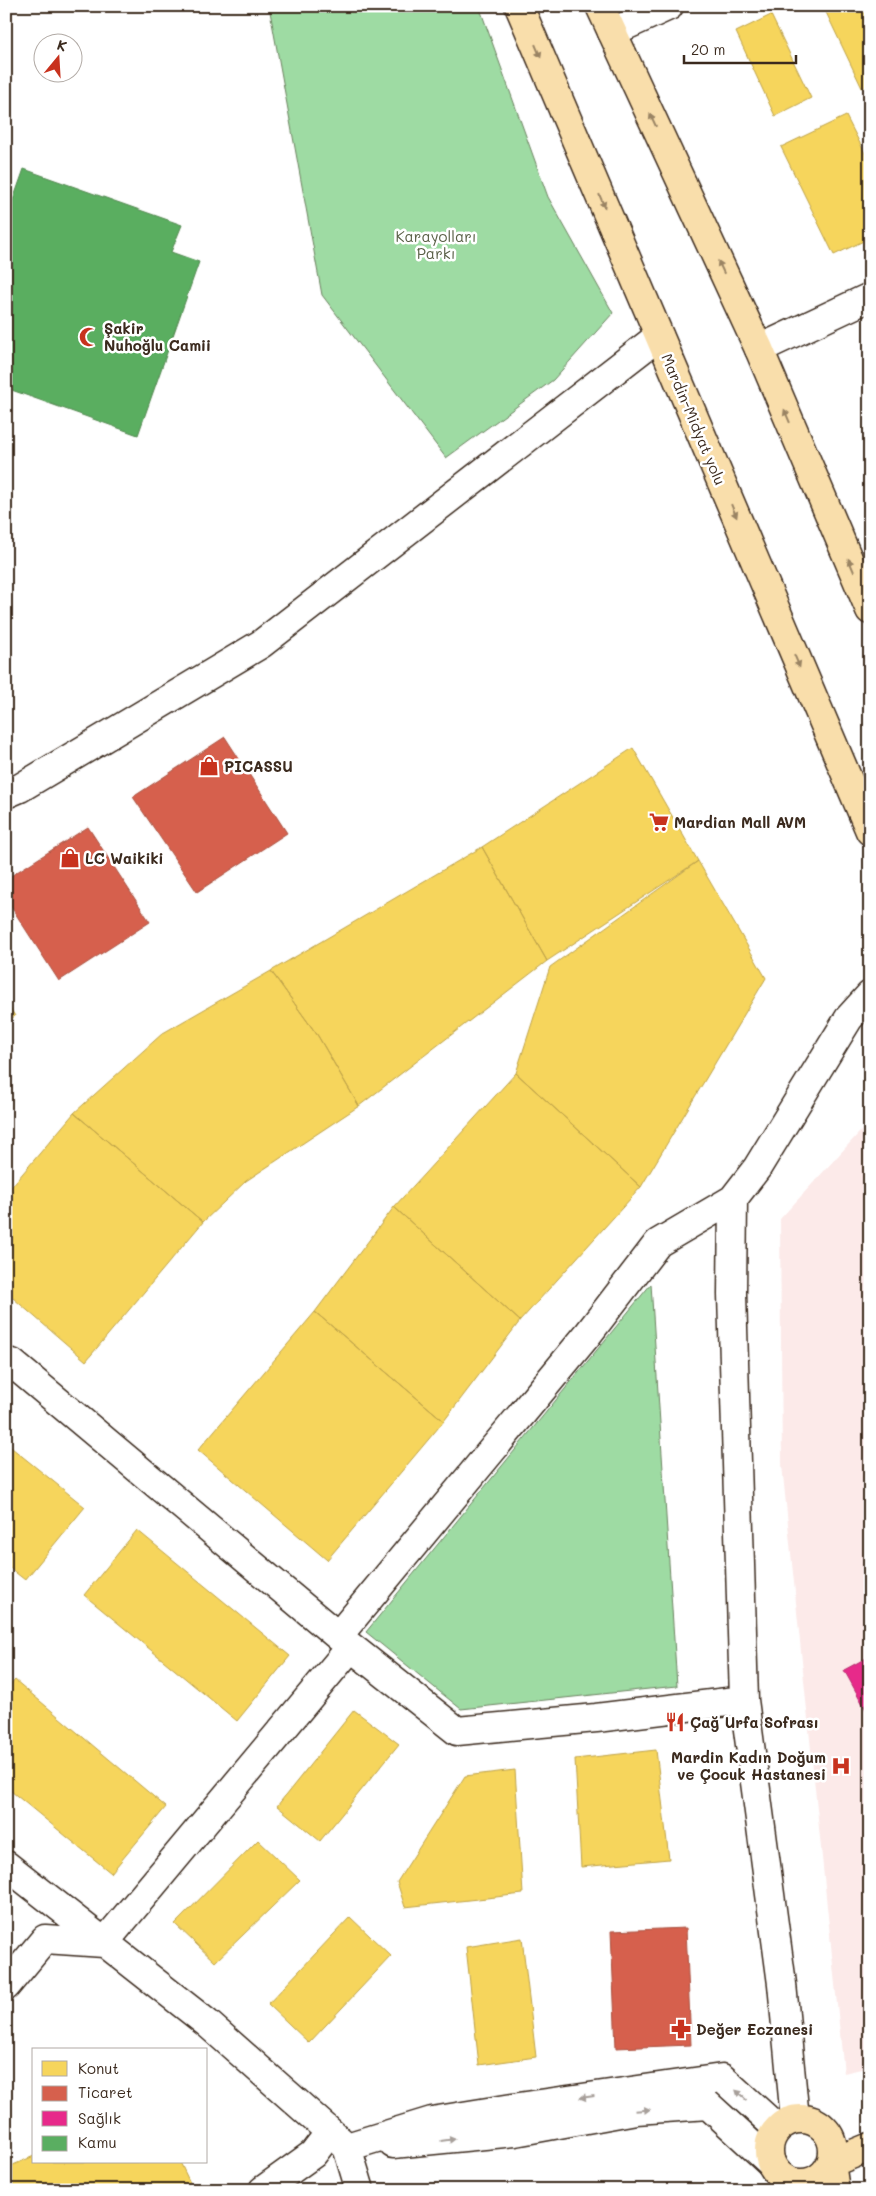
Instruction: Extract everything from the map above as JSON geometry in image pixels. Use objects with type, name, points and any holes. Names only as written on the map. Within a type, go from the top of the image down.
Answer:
[{"type":"main road","name":"Mardin-Midyat yolu","points":[[519,6],[870,831]]},
{"type":"main road","points":[[600,6],[758,349],[870,610]]},
{"type":"main road","points":[[835,2190],[831,2163],[833,2143],[829,2134],[814,2121],[786,2124],[769,2145],[771,2163],[777,2172],[795,2186],[816,2179],[827,2170],[831,2163],[870,2147]]},
{"type":"street","points":[[612,32],[669,6]]},
{"type":"street","points":[[758,349],[870,297]]},
{"type":"street","points":[[6,794],[20,788],[261,644],[659,336]]},
{"type":"street","points":[[104,1943],[588,1334],[658,1243],[733,1200],[757,1168],[849,1018],[870,995]]},
{"type":"street","points":[[733,1200],[732,1294],[744,1700],[782,1984],[786,2124]]},
{"type":"street","points":[[6,1370],[12,1363],[345,1641],[457,1731],[596,1718],[744,1700]]},
{"type":"street","points":[[6,1865],[207,2022],[338,2140],[360,2190]]},
{"type":"street","points":[[6,1986],[45,1939],[104,1943]]},
{"type":"street","points":[[263,2190],[313,2154],[338,2140],[432,2121],[722,2078],[786,2124]]},
{"type":"street","points":[[338,2140],[475,2137],[515,2132],[636,2110],[708,2105],[771,2163]]},
{"type":"shaded area","name":"Mardin Kadın Doğum ve Çocuk Hastanesi","points":[[870,1121],[870,2067],[844,2073],[782,1465],[780,1219]]},
{"type":"green space","name":"Karayolları Parkı","points":[[269,6],[479,6],[548,197],[613,313],[553,380],[446,458],[322,295]]},
{"type":"green space","points":[[651,1284],[677,1686],[461,1709],[366,1632]]},
{"type":"building: Konut","points":[[823,6],[870,6],[870,85],[862,88]]},
{"type":"building: Konut","points":[[771,15],[811,98],[775,116],[736,32]]},
{"type":"building: Konut","points":[[846,116],[870,163],[870,238],[834,255],[781,147]]},
{"type":"building: Konut","points":[[633,748],[698,861],[547,961],[482,847]]},
{"type":"building: Konut","points":[[482,847],[547,961],[359,1106],[318,1036],[271,971]]},
{"type":"building: Konut","points":[[698,861],[766,978],[641,1187],[516,1073],[550,967]]},
{"type":"building: Konut","points":[[271,971],[318,1036],[359,1106],[246,1181],[203,1222],[74,1113],[163,1033]]},
{"type":"building: Konut","points":[[6,1002],[15,1016],[6,1022]]},
{"type":"building: Konut","points":[[516,1073],[641,1187],[520,1321],[394,1207]]},
{"type":"building: Konut","points":[[74,1113],[203,1222],[86,1361],[6,1292],[6,1193]]},
{"type":"building: Konut","points":[[394,1207],[520,1321],[444,1421],[315,1312]]},
{"type":"building: Konut","points":[[315,1312],[444,1421],[327,1560],[198,1450]]},
{"type":"building: Konut","points":[[7,1444],[85,1507],[25,1580],[6,1565]]},
{"type":"building: Konut","points":[[137,1530],[290,1656],[237,1721],[84,1595]]},
{"type":"building: Konut","points":[[15,1680],[166,1807],[111,1873],[6,1787],[6,1690]]},
{"type":"building: Konut","points":[[354,1710],[399,1744],[320,1841],[277,1806]]},
{"type":"building: Konut","points":[[656,1750],[669,1859],[581,1867],[575,1759]]},
{"type":"building: Konut","points":[[515,1770],[523,1894],[405,1907],[397,1882],[465,1776]]},
{"type":"building: Konut","points":[[258,1840],[300,1880],[215,1962],[175,1924]]},
{"type":"building: Konut","points":[[350,1917],[391,1956],[309,2043],[268,2004]]},
{"type":"building: Konut","points":[[522,1938],[536,2057],[479,2065],[466,1947]]},
{"type":"building: Konut","points":[[32,2157],[32,2164],[181,2164],[191,2185],[181,2190],[6,2190],[6,2168]]},
{"type":"building: Ticaret","points":[[225,737],[287,833],[197,892],[133,797]]},
{"type":"building: Ticaret","points":[[88,827],[150,922],[59,981],[6,899],[6,879]]},
{"type":"building: Ticaret","points":[[686,1928],[691,2045],[616,2048],[611,1931]]},
{"type":"building: Sağlık","points":[[870,1656],[870,1717],[844,1670]]},
{"type":"building: Kamu","name":"Şakir Nuhoğlu Camii","points":[[24,169],[182,225],[171,252],[199,262],[138,435],[6,388],[6,198],[13,200]]},
{"type":"place","name":"Şakir Nuhoğlu Camii","points":[[89,337]]},
{"type":"place","name":"PICASSU","points":[[209,766]]},
{"type":"place","name":"Mardian Mall AVM","points":[[659,822]]},
{"type":"place","name":"LC Waikiki","points":[[70,858]]},
{"type":"place","name":"Çağ Urfa Sofrası","points":[[675,1722]]},
{"type":"place","name":"Mardin Kadın Doğum ve Çocuk Hastanesi","points":[[841,1766]]},
{"type":"place","name":"Değer Eczanesi","points":[[681,2029]]}]
